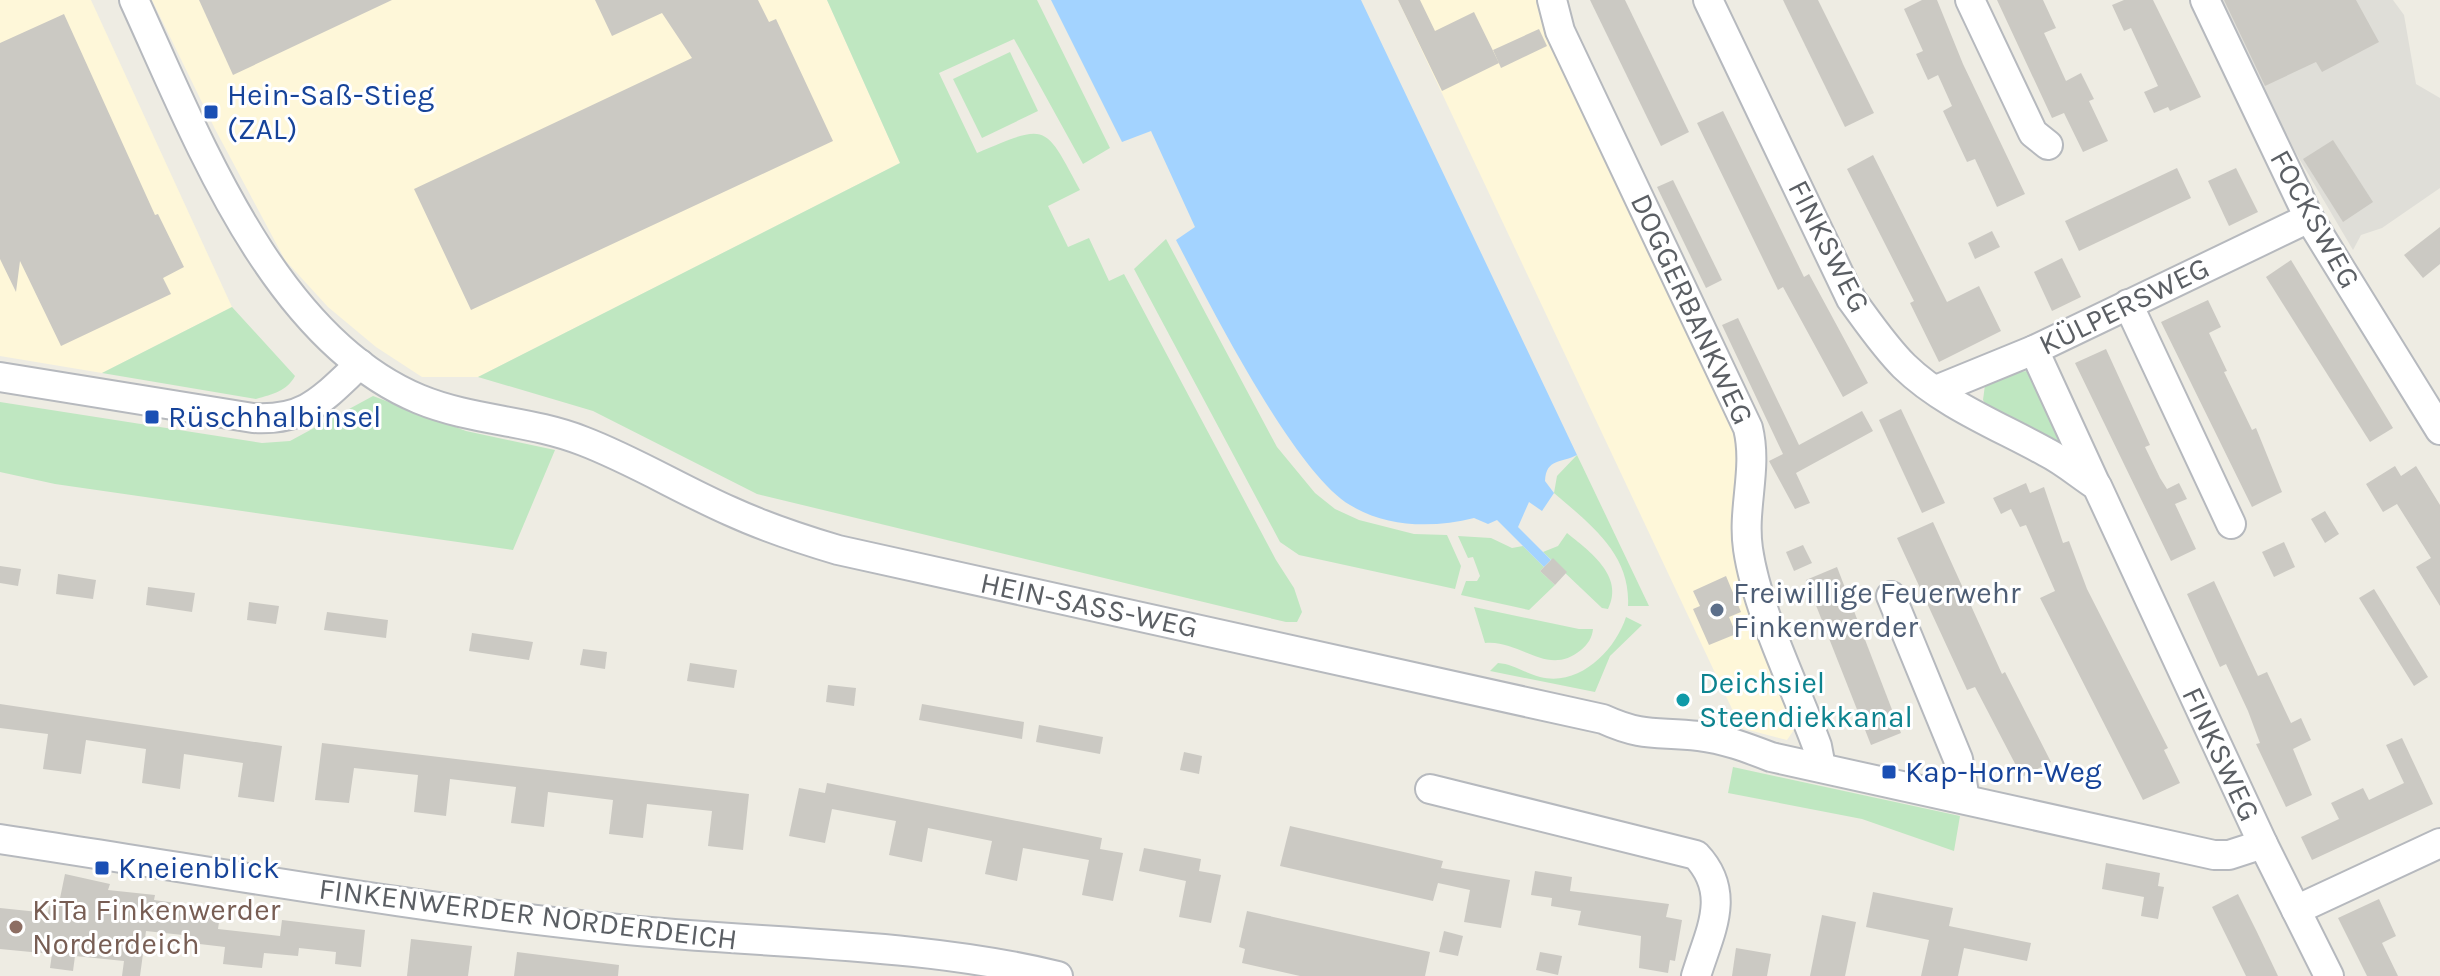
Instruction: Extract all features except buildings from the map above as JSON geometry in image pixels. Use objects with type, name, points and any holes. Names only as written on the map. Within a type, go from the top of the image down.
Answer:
[{"type":"street","name":"HEIN-SASS-WEG","points":[[134,0],[202,149],[253,241],[294,297],[360,364],[417,398],[463,415],[578,439],[729,511],[838,550],[1588,715],[1629,731],[1656,736],[1703,737],[1821,767],[2214,855],[2229,855],[2263,844]]},
{"type":"street","name":"DOGGERBANKWEG","points":[[1552,0],[1560,31],[1748,428],[1753,449],[1748,548],[1759,592],[1817,746],[1821,767]]},
{"type":"street","name":"FINKSWEG","points":[[1708,0],[1851,299],[1906,368],[1985,421],[2049,453],[2097,486]]},
{"type":"street","points":[[1970,0],[2033,133],[2048,145]]},
{"type":"street","name":"FOCKSWEG","points":[[2205,0],[2309,218],[2440,430]]},
{"type":"street","name":"KÜLPERSWEG","points":[[1936,390],[2034,350],[2309,218]]},
{"type":"street","points":[[2128,304],[2231,524]]},
{"type":"street","name":"FINKSWEG","points":[[2034,350],[2263,844],[2329,976]]},
{"type":"street","points":[[0,377],[253,418],[280,419],[314,406],[360,364]]},
{"type":"street","points":[[1891,596],[1958,759],[1965,799]]},
{"type":"street","points":[[1430,789],[1696,855],[1709,871],[1717,899],[1712,935],[1696,976]]},
{"type":"street","name":"FINKENWERDER NORDERDEICH","points":[[0,839],[500,915],[740,941],[919,954],[1058,976]]},
{"type":"street","points":[[2296,910],[2440,843]]},
{"type":"shaded area","points":[[0,0],[91,0],[232,307],[102,373],[0,356]]},
{"type":"shaded area","points":[[152,0],[827,0],[900,163],[478,377],[422,377],[376,347],[328,307],[285,260],[215,129]]},
{"type":"shaded area","points":[[1398,0],[1537,0],[1730,410],[1796,727],[1787,740],[1741,728]]},
{"type":"shaded area","points":[[2217,0],[2393,0],[2404,15],[2416,84],[2440,98],[2440,188],[2382,228],[2361,235],[2353,250],[2264,99]]},
{"type":"green space","points":[[827,0],[1037,0],[1110,148],[1083,164],[1014,39],[939,73],[977,153],[1031,134],[1042,135],[1059,152],[1080,190],[1048,206],[1068,247],[1089,238],[1109,281],[1124,274],[1276,560],[1294,588],[1302,612],[1297,622],[1286,622],[757,494],[593,411],[478,377],[900,163]]},
{"type":"green space","points":[[1010,52],[1038,111],[982,138],[953,79]]},
{"type":"green space","points":[[1166,239],[1277,447],[1315,493],[1335,509],[1359,520],[1414,534],[1447,535],[1461,566],[1455,589],[1299,555],[1280,542],[1134,269]]},
{"type":"green space","points":[[232,307],[295,376],[284,389],[256,399],[102,373]]},
{"type":"green space","points":[[2027,371],[2036,378],[2069,448],[1993,416],[1983,400],[1985,385],[2004,374]]},
{"type":"green space","points":[[373,396],[466,431],[555,450],[513,550],[55,484],[0,472],[0,402],[262,443],[290,441]]},
{"type":"green space","points":[[1577,455],[1649,606],[1628,606],[1623,571],[1606,542],[1554,493],[1557,476]]},
{"type":"green space","points":[[1567,533],[1594,556],[1608,575],[1612,597],[1608,609],[1602,608],[1543,552],[1558,546]]},
{"type":"green space","points":[[1458,536],[1491,538],[1512,548],[1523,546],[1544,567],[1540,571],[1555,585],[1529,610],[1461,595],[1466,581],[1477,581],[1480,576],[1473,557],[1468,558]]},
{"type":"green space","points":[[1474,607],[1579,629],[1593,629],[1591,638],[1569,658],[1557,660],[1533,656],[1510,646],[1485,643]]},
{"type":"green space","points":[[1626,617],[1642,625],[1610,656],[1595,692],[1490,671],[1498,663],[1540,677],[1568,677],[1594,664],[1604,654]]},
{"type":"green space","points":[[1733,767],[1960,816],[1954,851],[1862,819],[1728,793]]},
{"type":"water","points":[[1051,0],[1361,0],[1577,455],[1548,468],[1545,481],[1554,493],[1542,511],[1529,502],[1518,527],[1551,560],[1544,567],[1497,520],[1488,524],[1474,518],[1427,524],[1395,522],[1364,513],[1328,487],[1304,459],[1254,384],[1176,240],[1195,227],[1151,131],[1122,142]]},
{"type":"place","name":"Hein-Saß-Stieg (ZAL)","points":[[211,112]]},
{"type":"place","name":"Rüschhalbinsel","points":[[152,417]]},
{"type":"place","name":"Freiwillige Feuerwehr Finkenwerder","points":[[1717,610]]},
{"type":"place","name":"Deichsiel Steendiekkanal","points":[[1683,700]]},
{"type":"place","name":"Kap-Horn-Weg","points":[[1889,772]]},
{"type":"place","name":"Kneienblick","points":[[102,868]]},
{"type":"place","name":"KiTa Finkenwerder Norderdeich","points":[[16,927]]}]
